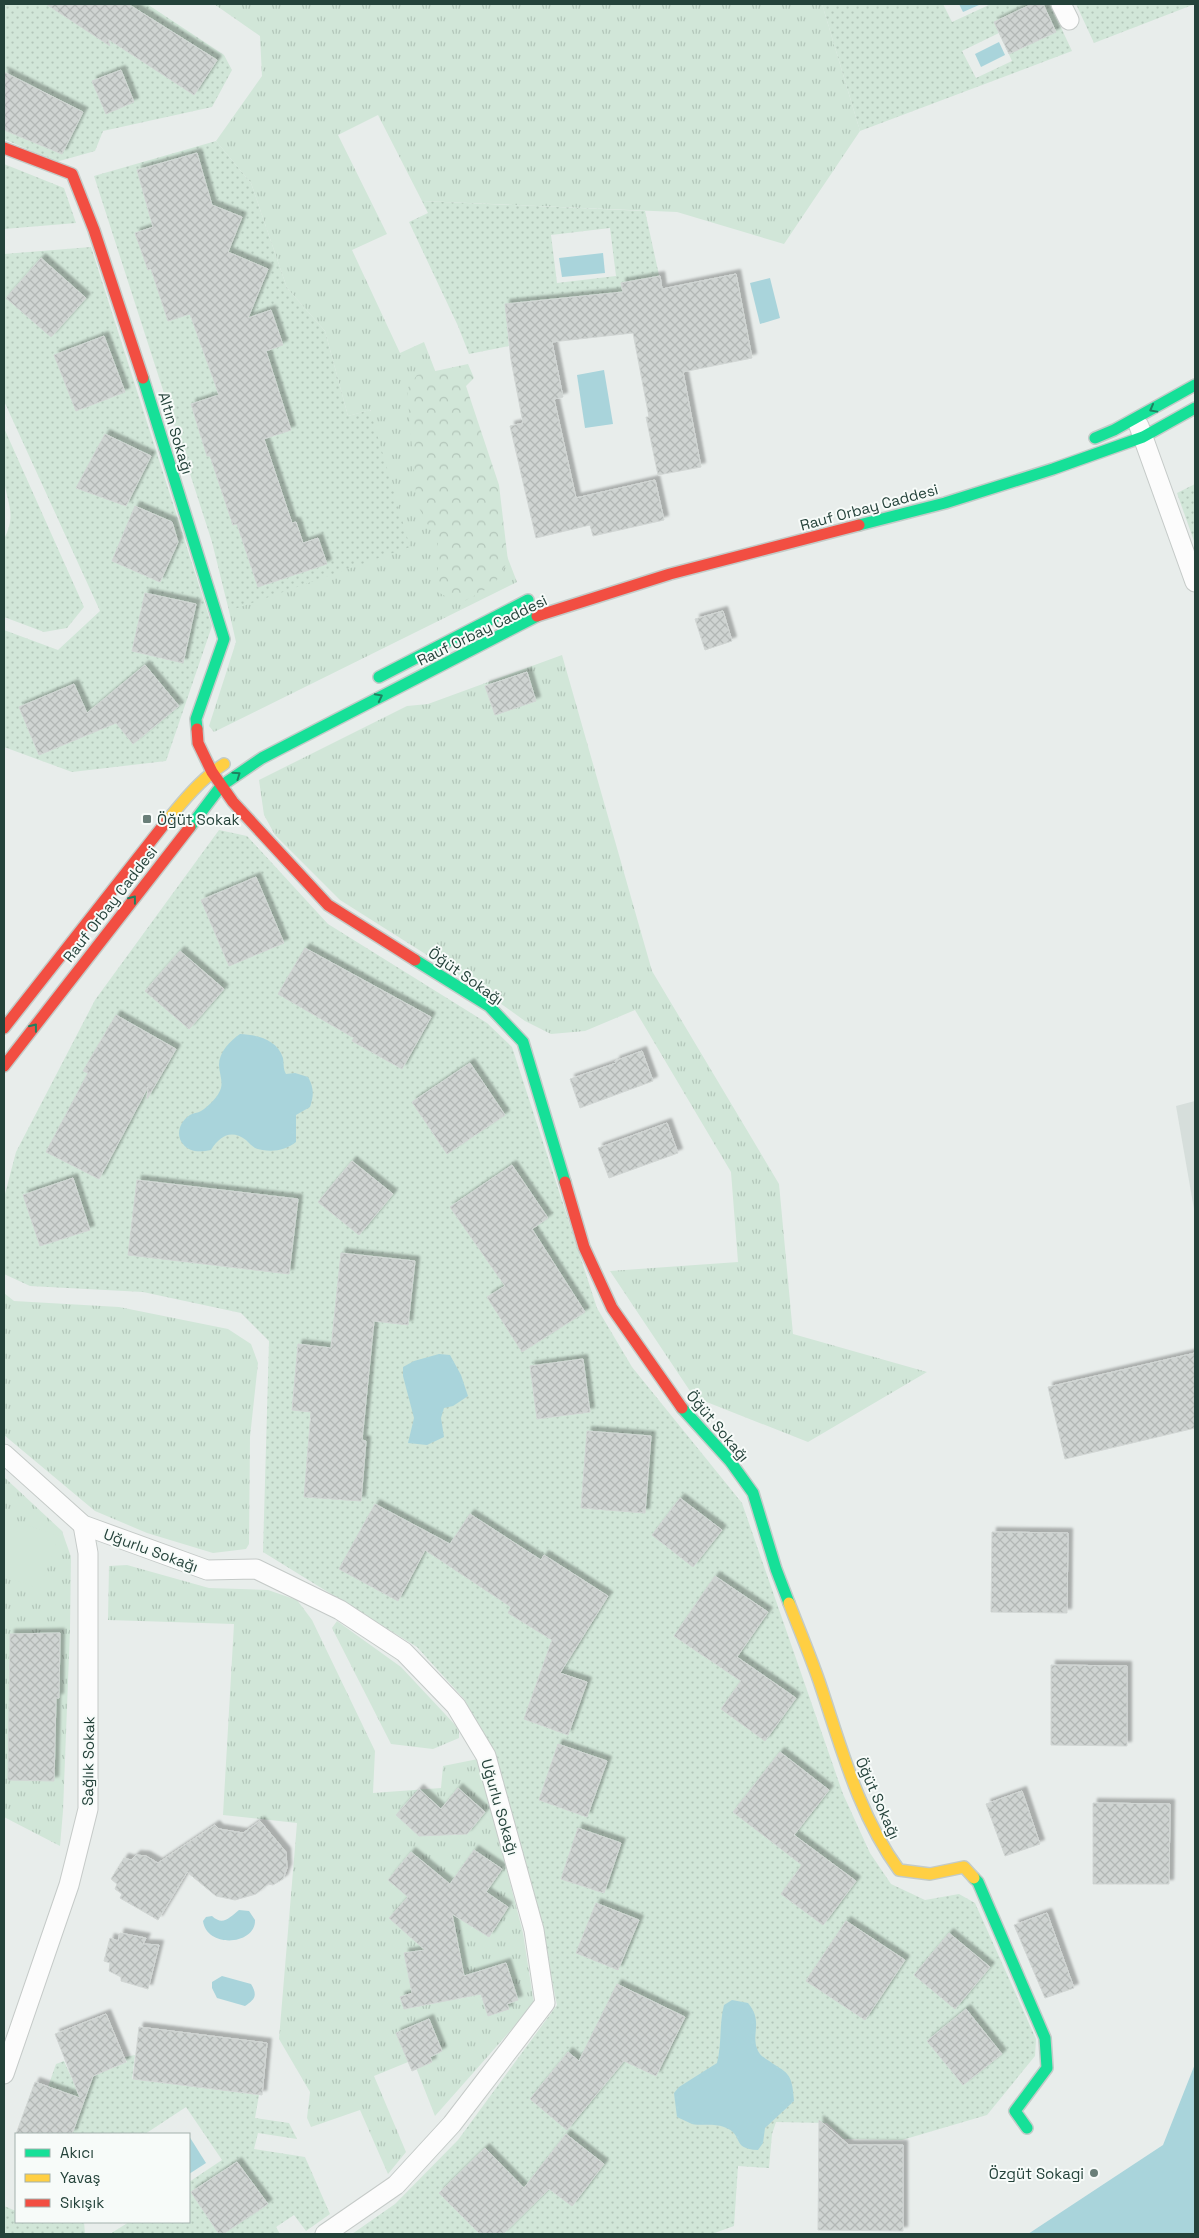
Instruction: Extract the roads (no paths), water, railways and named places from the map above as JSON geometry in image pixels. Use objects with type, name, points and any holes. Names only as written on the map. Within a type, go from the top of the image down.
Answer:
[{"type":"street","name":"Altın Sokağı","points":[[4,148],[72,174],[100,248],[153,407],[224,639],[196,719],[198,743],[221,786]]},
{"type":"street","points":[[1087,441],[1136,418],[1195,385]]},
{"type":"street","name":"Rauf Orbay Caddesi","points":[[4,1066],[221,786],[262,758],[538,616],[670,574],[945,503],[1053,469],[1094,452],[1143,437],[1195,408]]},
{"type":"street","points":[[1136,418],[1195,582]]},
{"type":"street","name":"Rauf Orbay Caddesi","points":[[372,681],[449,639],[540,596]]},
{"type":"street","name":"Rauf Orbay Caddesi","points":[[4,1028],[150,840],[185,798],[212,772],[236,756]]},
{"type":"street","name":"Öğüt Sokağı","points":[[221,786],[233,802],[328,905],[489,1006],[523,1042],[584,1247],[612,1308],[684,1411],[730,1461],[753,1494],[776,1568],[818,1679],[852,1782],[882,1847],[899,1870],[930,1874],[964,1868],[978,1882],[1045,2038],[1047,2068],[1015,2111],[1026,2128]]},
{"type":"street","name":"Uğurlu Sokağı","points":[[4,1454],[83,1525],[207,1570],[256,1569],[340,1610],[404,1652],[456,1706],[486,1756],[534,1930],[546,2003],[452,2124],[396,2184],[324,2234]]},
{"type":"street","name":"Sağlık Sokak","points":[[4,2074],[69,1885],[88,1809],[88,1552],[83,1525]]},
{"type":"water","points":[[959,4],[978,4],[979,5],[963,12]]},
{"type":"water","points":[[999,42],[1005,55],[981,67],[975,54]]},
{"type":"water","points":[[603,253],[605,273],[562,277],[559,258]]},
{"type":"water","points":[[770,278],[780,318],[760,324],[750,283]]},
{"type":"water","points":[[604,370],[613,424],[585,428],[577,375]]},
{"type":"water","points":[[240,1034],[259,1037],[271,1042],[276,1046],[283,1058],[286,1074],[295,1073],[308,1077],[313,1092],[312,1099],[310,1107],[296,1115],[296,1142],[282,1149],[266,1150],[255,1148],[241,1137],[231,1135],[218,1141],[211,1150],[189,1149],[179,1137],[181,1124],[190,1115],[200,1112],[207,1107],[220,1091],[219,1060],[229,1043]]},
{"type":"water","points":[[439,1354],[450,1355],[461,1375],[468,1396],[453,1406],[444,1408],[441,1418],[444,1437],[427,1445],[408,1443],[414,1418],[403,1376],[403,1367],[414,1361]]},
{"type":"water","points":[[239,1910],[249,1911],[255,1920],[253,1928],[248,1935],[240,1939],[221,1940],[206,1930],[203,1921],[206,1917],[212,1916],[223,1921]]},
{"type":"water","points":[[222,1976],[251,1984],[255,1992],[253,2000],[245,2006],[217,1998],[212,1988],[212,1982]]},
{"type":"water","points":[[732,2000],[748,2003],[753,2010],[756,2022],[755,2039],[758,2051],[762,2056],[788,2074],[792,2084],[794,2101],[765,2128],[763,2143],[758,2150],[744,2147],[740,2144],[734,2133],[724,2127],[692,2124],[677,2117],[674,2093],[679,2087],[717,2063],[724,2005]]},
{"type":"water","points":[[1195,2064],[1195,2234],[1028,2234],[1163,2145]]},
{"type":"water","points":[[190,2138],[206,2163],[190,2173]]},
{"type":"place","name":"Öğüt Sokak","points":[[147,819]]},
{"type":"place","name":"Özgüt Sokagi","points":[[1094,2173]]}]
